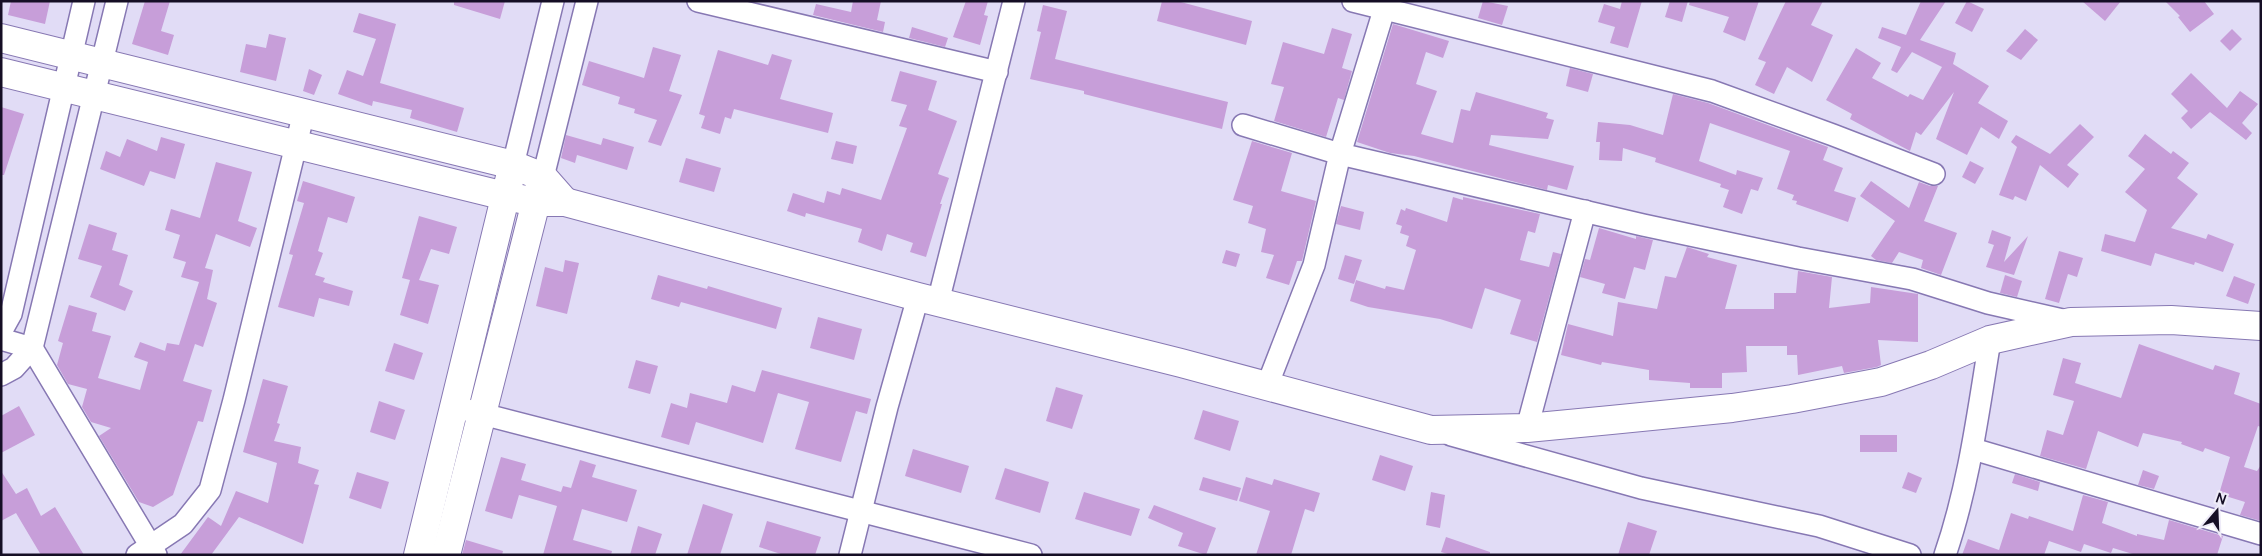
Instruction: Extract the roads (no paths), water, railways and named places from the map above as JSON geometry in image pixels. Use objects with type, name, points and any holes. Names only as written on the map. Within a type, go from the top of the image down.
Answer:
[{"type":"street","points":[[1,332],[11,314],[84,1]]},
{"type":"street","points":[[1,375],[14,368],[32,348],[117,1]]},
{"type":"street","points":[[553,1],[419,551],[446,554],[586,1]]},
{"type":"street","points":[[698,1],[997,72]]},
{"type":"street","points":[[850,555],[861,513],[997,72],[1014,1]]},
{"type":"street","points":[[1353,1],[1712,91],[1834,134],[1934,174]]},
{"type":"street","points":[[1267,386],[1314,266],[1340,154],[1384,10]]},
{"type":"street","points":[[1,38],[513,165],[539,190],[566,202],[928,300],[1267,386],[1641,488],[1820,526],[1910,555]]},
{"type":"street","points":[[1,72],[296,143],[505,196],[539,190]]},
{"type":"street","points":[[1,339],[32,348],[148,552],[183,524],[210,490],[304,112]]},
{"type":"street","points":[[1243,125],[1340,154],[1798,258],[1912,279],[1988,303],[2071,322]]},
{"type":"street","points":[[1527,428],[1585,211]]},
{"type":"street","points":[[1431,430],[1527,428],[1732,408],[1881,382],[1931,365],[1990,340],[2071,322],[2170,320],[2261,326]]},
{"type":"street","points":[[1944,555],[1956,522],[1973,449],[1990,340]]},
{"type":"street","points":[[454,406],[861,513],[1031,555]]},
{"type":"street","points":[[1973,449],[2261,534]]}]
